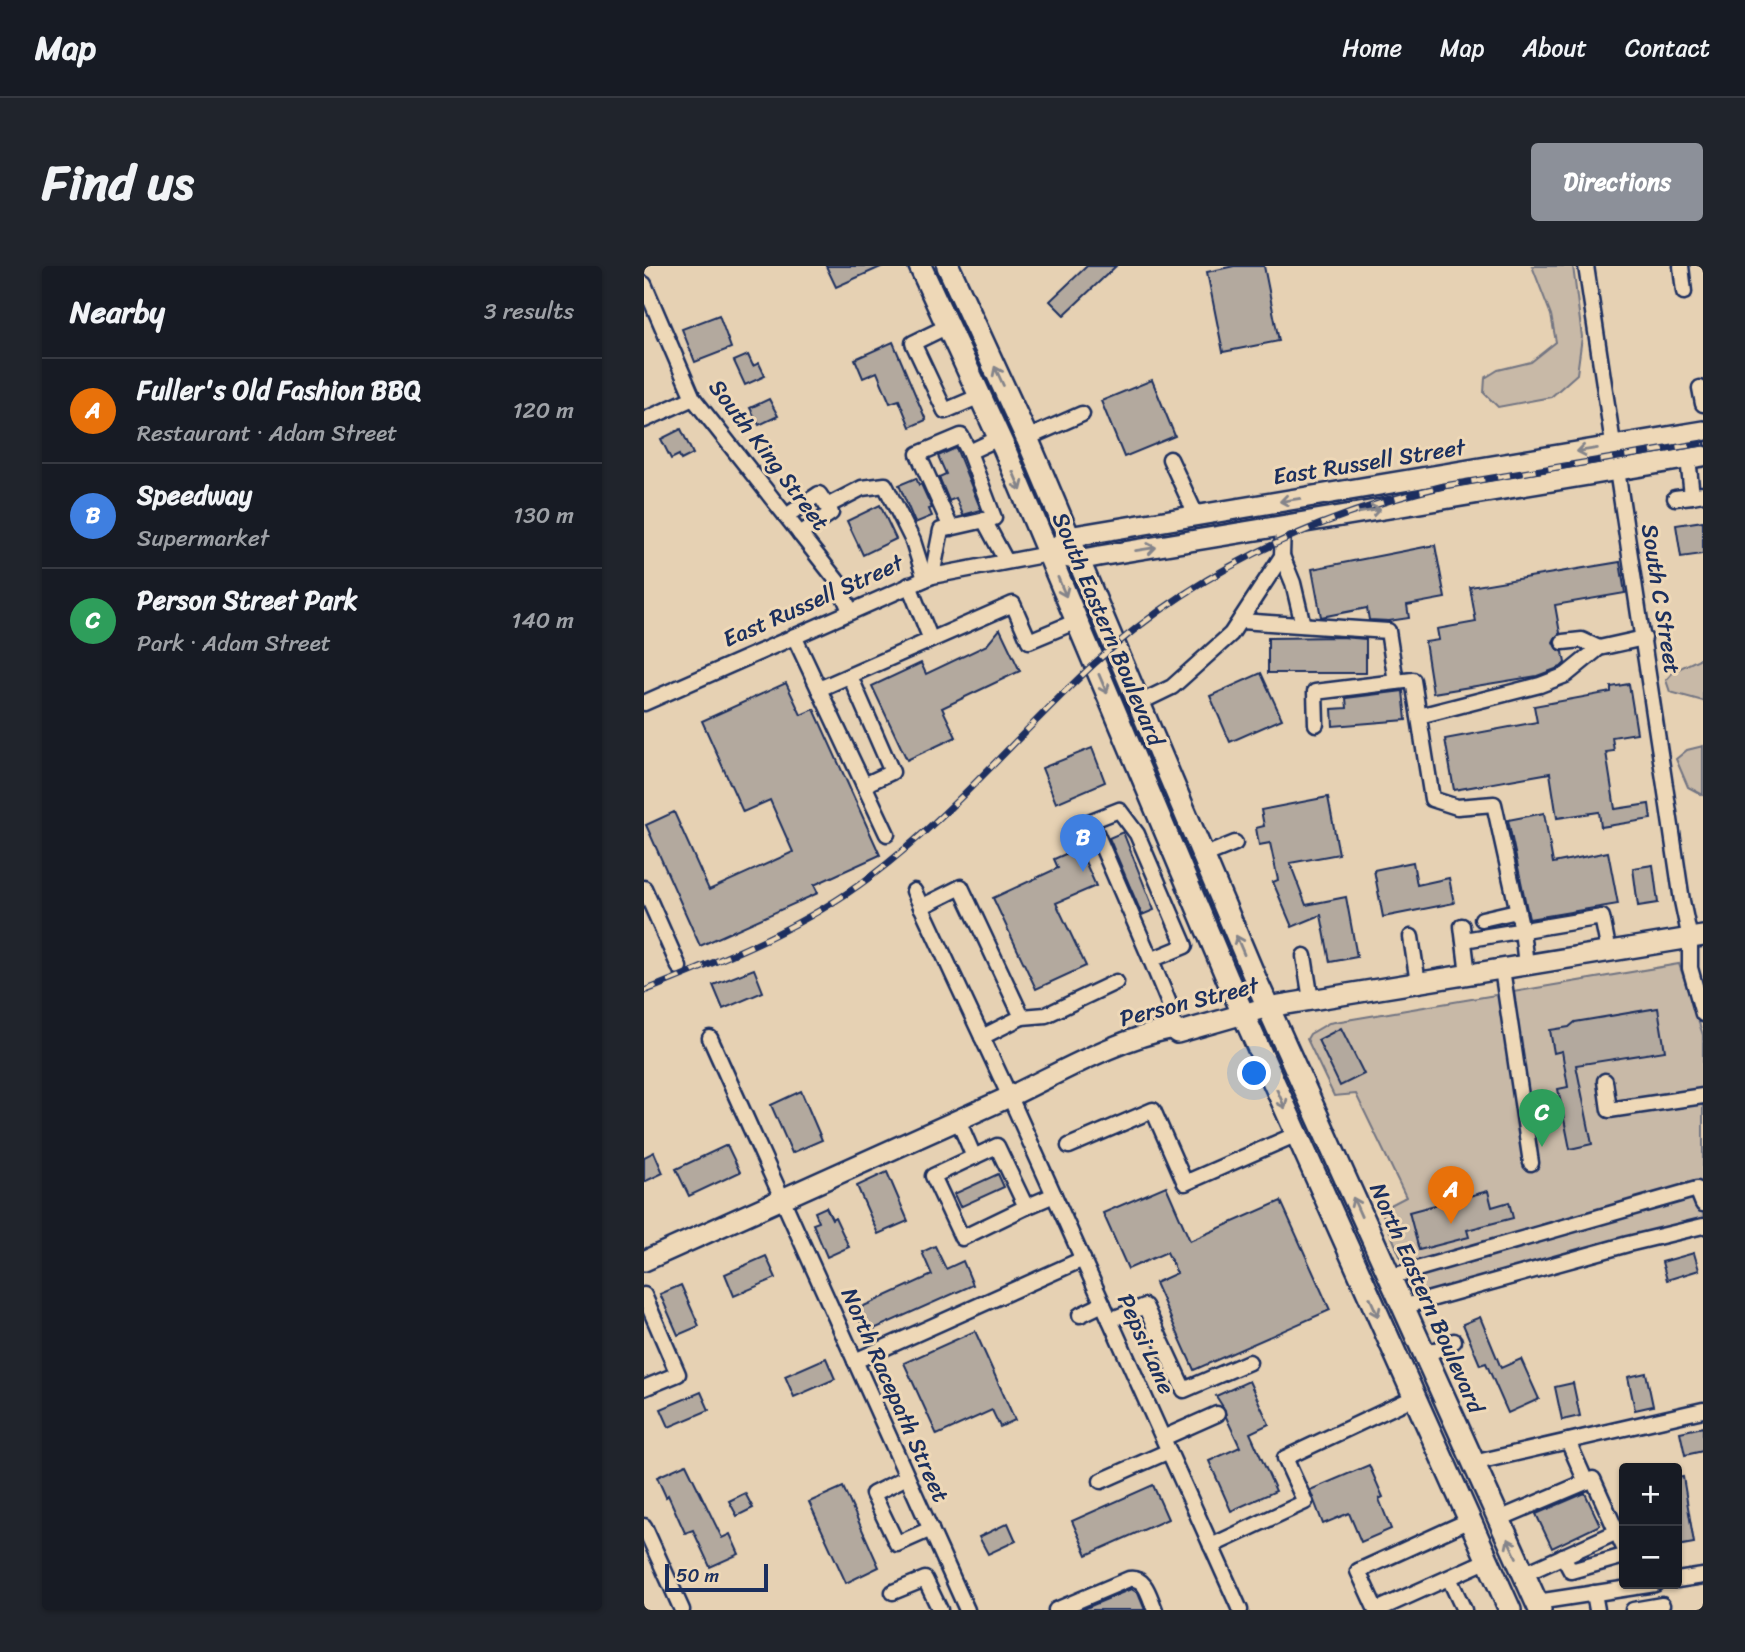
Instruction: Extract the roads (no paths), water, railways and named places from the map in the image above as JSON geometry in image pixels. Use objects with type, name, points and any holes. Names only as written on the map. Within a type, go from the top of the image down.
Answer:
[{"type":"highway","name":"South Eastern Boulevard","points":[[920,266],[999,438],[1243,1014]]},
{"type":"highway","name":"South Eastern Boulevard","points":[[948,266],[1027,438],[1268,1007]]},
{"type":"highway","name":"North Eastern Boulevard","points":[[1268,1007],[1524,1574],[1534,1607]]},
{"type":"highway","points":[[1243,1014],[1510,1610]]},
{"type":"highway","points":[[1488,1560],[1499,1565],[1534,1607]]},
{"type":"main road","name":"East Russell Street","points":[[1068,537],[1703,431]]},
{"type":"main road","name":"East Russell Street","points":[[1048,554],[1078,560],[1695,457]]},
{"type":"main road","points":[[1048,554],[1068,537]]},
{"type":"main road","name":"Person Street","points":[[644,1261],[1010,1097],[1119,1045],[1174,1028],[1177,1033],[1268,1007],[1696,937]]},
{"type":"street","name":"South C Street","points":[[1586,266],[1682,901],[1696,937],[1690,968],[1703,1014]]},
{"type":"street","points":[[1681,266],[1684,292]]},
{"type":"street","name":"South King Street","points":[[644,284],[693,398],[838,582],[850,611]]},
{"type":"street","points":[[948,326],[914,343],[934,389],[945,411],[980,396]]},
{"type":"street","points":[[1700,388],[1703,404]]},
{"type":"street","points":[[644,420],[693,398]]},
{"type":"street","points":[[1027,438],[1082,414]]},
{"type":"street","points":[[929,577],[941,530],[951,528],[984,520],[994,518],[961,436],[918,454],[951,528]]},
{"type":"street","points":[[969,452],[999,438]]},
{"type":"street","points":[[1675,498],[1697,495],[1695,457]]},
{"type":"street","points":[[1170,460],[1196,515]]},
{"type":"street","points":[[827,506],[862,488],[885,485],[929,577]]},
{"type":"street","points":[[786,516],[820,494],[831,513],[800,534]]},
{"type":"street","points":[[984,520],[1006,561]]},
{"type":"street","points":[[1283,526],[1282,556],[1293,583],[1303,625]]},
{"type":"street","name":"East Russell Street","points":[[644,703],[929,577],[1048,554]]},
{"type":"street","points":[[1139,703],[1172,687],[1231,634],[1282,556]]},
{"type":"street","points":[[909,585],[931,640]]},
{"type":"street","points":[[820,690],[1013,604],[1029,641],[1076,621]]},
{"type":"street","points":[[1241,621],[1388,631],[1396,682]]},
{"type":"street","points":[[794,636],[887,834]]},
{"type":"street","points":[[1419,716],[1540,685],[1566,675],[1599,648],[1644,638]]},
{"type":"street","points":[[1563,642],[1581,640],[1599,648]]},
{"type":"street","points":[[850,676],[892,772],[864,785]]},
{"type":"street","points":[[1316,724],[1315,692],[1413,680],[1432,799],[1457,807],[1494,804],[1522,930],[1526,965]]},
{"type":"street","points":[[1151,960],[1185,946],[1137,834],[1119,810],[1091,821],[1168,1001],[1174,1028]]},
{"type":"street","points":[[1141,844],[1166,832]]},
{"type":"street","points":[[1203,856],[1235,843]]},
{"type":"street","points":[[1163,893],[1187,882]]},
{"type":"street","points":[[921,907],[961,887],[1022,1017]]},
{"type":"street","points":[[644,888],[679,967]]},
{"type":"street","points":[[914,891],[1010,1097]]},
{"type":"street","points":[[1482,919],[1517,911]]},
{"type":"street","points":[[1468,975],[1463,933],[1522,930],[1602,917],[1609,952]]},
{"type":"street","points":[[1178,929],[1202,918]]},
{"type":"street","points":[[1411,937],[1418,983]]},
{"type":"street","points":[[1304,956],[1311,1000]]},
{"type":"street","points":[[1502,969],[1531,1163]]},
{"type":"street","points":[[982,1037],[1022,1017],[1046,1015],[1116,982]]},
{"type":"street","name":"North Racepath Street","points":[[710,1038],[967,1610]]},
{"type":"street","points":[[1605,1080],[1609,1110],[1703,1096]]},
{"type":"street","name":"Pepsi Lane","points":[[1010,1097],[1240,1610]]},
{"type":"street","points":[[1069,1146],[1153,1110],[1185,1183],[1297,1134]]},
{"type":"street","points":[[958,1120],[974,1157]]},
{"type":"street","points":[[1026,1207],[998,1146],[933,1176],[962,1238],[1054,1195]]},
{"type":"street","points":[[1389,1277],[1697,1189],[1703,1204]]},
{"type":"street","points":[[1402,1307],[1628,1244],[1703,1226]]},
{"type":"street","points":[[855,1361],[1083,1259]]},
{"type":"street","points":[[644,1295],[678,1374],[644,1388]]},
{"type":"street","points":[[1080,1315],[1103,1304]]},
{"type":"street","points":[[1110,1320],[1145,1306],[1184,1390],[1249,1362]]},
{"type":"street","points":[[1424,1356],[1454,1341]]},
{"type":"street","points":[[1211,1546],[1305,1502],[1285,1458],[1415,1397]]},
{"type":"street","points":[[1473,1464],[1703,1410]]},
{"type":"street","points":[[1101,1481],[1217,1414]]},
{"type":"street","points":[[1568,1441],[1586,1482]]},
{"type":"street","points":[[907,1477],[873,1494],[897,1544],[931,1529]]},
{"type":"street","points":[[1499,1518],[1593,1479],[1619,1537]]},
{"type":"street","points":[[1470,1520],[1358,1571],[1377,1610],[1488,1560]]},
{"type":"street","points":[[644,1526],[682,1610]]},
{"type":"street","points":[[1524,1574],[1617,1532]]},
{"type":"street","points":[[1563,1556],[1571,1570],[1619,1557]]},
{"type":"street","points":[[1682,1579],[1703,1576]]},
{"type":"street","points":[[1449,1577],[1464,1610]]},
{"type":"street","points":[[1056,1610],[1129,1579],[1138,1578],[1142,1581],[1155,1610]]},
{"type":"street","points":[[894,1592],[925,1579],[937,1605],[959,1591]]},
{"type":"street","points":[[1534,1607],[1619,1589]]},
{"type":"street","points":[[1636,1589],[1633,1610],[1662,1605]]},
{"type":"street","points":[[1594,1593],[1597,1610]]},
{"type":"railway","points":[[644,991],[732,955],[844,896],[929,827],[1095,663],[1133,631],[1215,575],[1258,552],[1349,514],[1444,486],[1703,443]]},
{"type":"place","name":"Speedway","points":[[1083,872]]},
{"type":"place","name":"Person Street Park","points":[[1542,1147]]},
{"type":"place","name":"Fuller's Old Fashion BBQ","points":[[1451,1224]]}]
